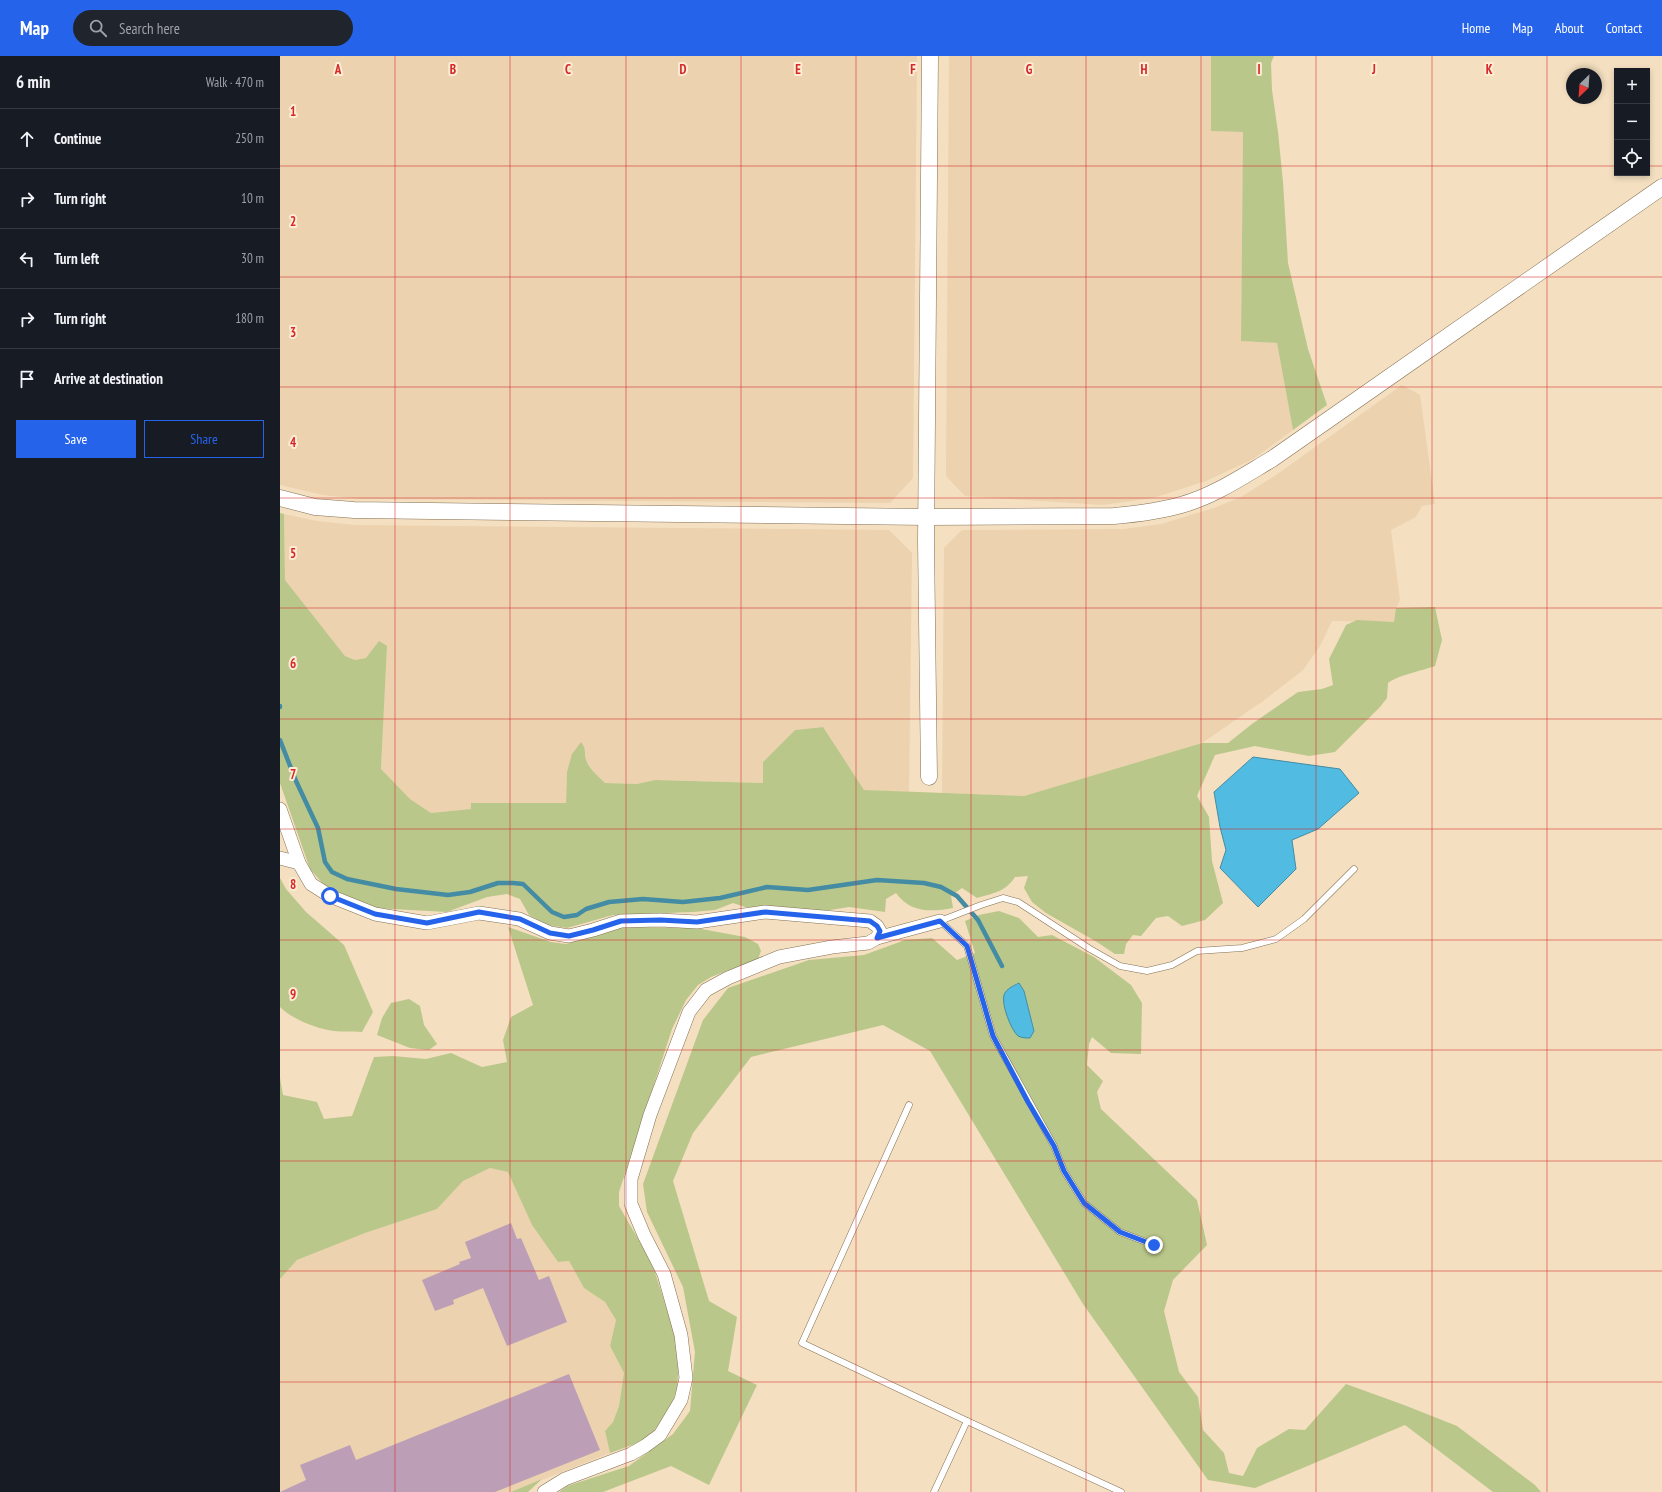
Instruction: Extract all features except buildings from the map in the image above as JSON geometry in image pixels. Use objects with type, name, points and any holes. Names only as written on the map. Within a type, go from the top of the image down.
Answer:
[{"type":"street","points":[[929,777],[927,517],[930,56]]},
{"type":"street","points":[[280,498],[315,507],[354,510],[927,517],[1114,516],[1144,513],[1182,505],[1220,490],[1272,459],[1662,187]]},
{"type":"street","points":[[280,809],[299,863],[311,884],[330,896],[375,914],[427,923],[479,912],[520,919],[550,933],[569,936],[621,921],[660,920],[697,922],[765,912],[870,921],[877,926],[880,931],[877,938]]},
{"type":"street","points":[[280,858],[299,863]]},
{"type":"street","points":[[544,1492],[565,1479],[631,1454],[645,1446],[660,1435],[681,1400],[686,1378],[681,1335],[664,1274],[644,1235],[631,1204],[631,1179],[650,1115],[688,1012],[706,990],[728,978],[779,957],[832,947],[868,943],[877,938],[940,921]]},
{"type":"lane","points":[[1154,1245],[1120,1232],[1084,1203],[1064,1171],[1054,1146],[1028,1102],[993,1036],[967,946],[940,921],[980,905],[1003,898],[1018,902],[1090,949],[1120,966],[1147,971],[1172,965],[1198,950],[1242,948],[1276,939],[1304,919],[1354,868]]},
{"type":"lane","points":[[909,1104],[802,1343],[1121,1492]]},
{"type":"lane","points":[[934,1492],[968,1421]]},
{"type":"shaded area","points":[[280,56],[917,56],[913,478],[890,503],[362,499],[323,495],[280,485]]},
{"type":"shaded area","points":[[949,56],[1211,56],[1211,131],[1243,132],[1241,341],[1277,343],[1293,430],[1253,459],[1206,481],[1153,498],[1102,505],[965,496],[946,476]]},
{"type":"shaded area","points":[[1402,385],[1420,395],[1435,504],[1422,506],[1416,517],[1391,530],[1400,600],[1396,608],[1394,622],[1332,621],[1320,646],[1303,670],[1266,699],[1202,743],[1024,796],[942,793],[944,548],[962,530],[1124,529],[1161,524],[1214,508],[1241,497],[1276,475]]},
{"type":"shaded area","points":[[284,514],[317,521],[355,525],[889,530],[912,553],[909,792],[864,790],[822,727],[795,730],[763,762],[763,783],[655,780],[637,784],[605,783],[594,773],[586,761],[585,748],[567,772],[566,803],[472,803],[471,809],[431,813],[410,799],[381,769],[387,646],[366,658],[355,660],[345,656],[285,580]]},
{"type":"shaded area","points":[[490,1168],[509,1172],[532,1225],[558,1262],[569,1261],[584,1288],[605,1302],[616,1320],[610,1346],[624,1373],[619,1406],[613,1422],[605,1431],[610,1453],[511,1492],[280,1492],[280,1279],[297,1260],[365,1233],[437,1209],[463,1181]]},
{"type":"green space","points":[[1211,56],[1274,56],[1271,63],[1272,90],[1283,182],[1288,263],[1308,349],[1327,405],[1293,430],[1277,343],[1241,341],[1243,132],[1211,131]]},
{"type":"green space","points":[[280,513],[284,514],[285,580],[345,656],[355,660],[366,658],[379,641],[387,646],[381,769],[410,799],[431,813],[471,809],[471,803],[566,803],[567,772],[572,754],[581,742],[585,749],[585,757],[589,767],[605,783],[637,784],[655,780],[763,783],[763,762],[795,730],[823,727],[864,790],[1024,796],[1202,743],[1228,743],[1252,724],[1298,692],[1322,689],[1333,685],[1329,659],[1346,625],[1357,620],[1394,622],[1396,608],[1435,607],[1442,640],[1435,666],[1404,675],[1388,683],[1387,698],[1380,707],[1335,752],[1309,756],[1255,746],[1215,755],[1197,796],[1209,817],[1212,861],[1223,903],[1205,920],[1182,926],[1168,916],[1156,918],[1141,936],[1133,935],[1126,944],[1124,954],[1115,954],[1046,913],[1032,902],[1024,888],[1028,876],[1015,877],[1003,889],[977,898],[962,888],[951,896],[953,908],[937,910],[922,910],[914,908],[902,900],[896,893],[886,899],[885,912],[849,907],[824,911],[773,907],[745,907],[733,903],[715,910],[613,915],[567,928],[548,925],[529,915],[520,899],[507,894],[487,897],[447,912],[374,908],[346,899],[325,886],[310,869],[280,783]]},
{"type":"green space","points":[[280,878],[286,889],[306,912],[344,945],[373,1012],[362,1032],[334,1031],[320,1028],[291,1016],[280,1007]]},
{"type":"green space","points":[[999,911],[1019,918],[1038,937],[1052,935],[1094,957],[1131,985],[1142,1003],[1141,1054],[1111,1053],[1092,1037],[1089,1044],[1087,1065],[1103,1081],[1097,1092],[1101,1109],[1197,1200],[1207,1245],[1173,1280],[1164,1311],[1179,1372],[1198,1397],[1203,1430],[1224,1453],[1229,1473],[1243,1476],[1257,1448],[1289,1429],[1305,1430],[1346,1384],[1457,1426],[1535,1485],[1541,1492],[1493,1492],[1405,1425],[1255,1488],[1208,1480],[1083,1304],[930,1051],[883,1025],[751,1057],[693,1133],[673,1181],[709,1301],[737,1317],[728,1371],[757,1385],[709,1485],[671,1466],[603,1492],[559,1492],[567,1486],[629,1466],[673,1434],[690,1411],[695,1352],[683,1287],[647,1212],[643,1184],[703,1020],[728,988],[809,960],[864,955],[905,940],[932,938],[957,960],[975,953],[965,921],[979,915]],"holes":[[[1018,983],[1024,991],[1034,1031],[1030,1038],[1008,989]]]},
{"type":"green space","points":[[508,927],[551,942],[566,944],[599,932],[623,927],[696,928],[745,937],[758,944],[761,951],[758,959],[711,977],[698,985],[686,1000],[672,1029],[619,1192],[619,1206],[652,1263],[675,1335],[679,1360],[677,1389],[671,1407],[651,1435],[635,1444],[610,1453],[605,1431],[613,1422],[619,1406],[624,1373],[610,1346],[616,1320],[605,1302],[584,1288],[569,1261],[558,1262],[532,1225],[508,1172],[490,1168],[463,1181],[437,1209],[365,1233],[297,1260],[280,1279],[280,1078],[283,1095],[317,1102],[324,1119],[352,1116],[374,1057],[393,1056],[426,1059],[451,1053],[482,1067],[507,1062],[503,1040],[511,1017],[533,1005]]},
{"type":"green space","points":[[409,999],[420,1006],[424,1025],[437,1044],[429,1050],[410,1048],[377,1035],[382,1018],[391,1003]]},
{"type":"green space","points":[[542,1479],[528,1492],[511,1492]]},
{"type":"water","points":[[1253,757],[1340,769],[1359,793],[1318,829],[1292,840],[1296,869],[1258,907],[1220,868],[1226,850],[1220,827],[1214,792]]},
{"type":"water","points":[[1019,983],[1024,991],[1034,1031],[1030,1038],[1020,1037],[1015,1033],[1007,1017],[1003,999],[1006,991]]},
{"type":"waterway","points":[[280,740],[296,781],[318,828],[325,862],[332,872],[347,879],[396,889],[448,895],[470,892],[498,883],[523,884],[552,912],[564,917],[577,915],[586,909],[609,902],[643,899],[683,902],[720,898],[767,887],[808,890],[877,880],[924,883],[941,887],[957,896],[978,920],[1002,966]]},
{"type":"route","points":[[330,896],[375,914],[427,923],[479,912],[520,919],[550,933],[569,936],[621,921],[660,920],[697,922],[765,912],[870,921],[877,926],[880,931],[877,938],[940,921],[967,946],[993,1036],[1028,1102],[1054,1146],[1064,1171],[1084,1203],[1120,1232],[1154,1245]]}]
